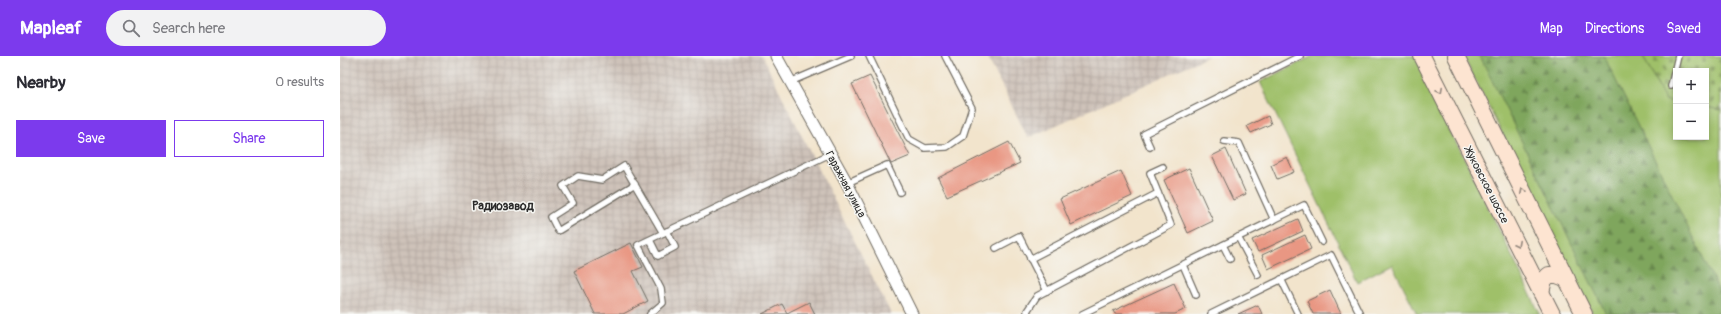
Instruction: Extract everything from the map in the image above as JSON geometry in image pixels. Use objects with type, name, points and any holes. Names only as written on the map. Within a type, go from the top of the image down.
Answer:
[{"type":"main road","name":"Жуковское шоссе","points":[[1422,56],[1552,314]]},
{"type":"main road","points":[[1456,56],[1584,314]]},
{"type":"main road","points":[[1541,292],[1544,280],[1549,275],[1557,275],[1567,279]]},
{"type":"street","name":"Гаражная улица","points":[[776,56],[789,82],[847,183],[912,314]]},
{"type":"lane","points":[[789,82],[851,56]]},
{"type":"lane","points":[[869,56],[909,139],[925,148],[947,147],[963,136],[972,108],[945,56]]},
{"type":"lane","points":[[1150,147],[1144,134],[1300,56]]},
{"type":"lane","points":[[1671,86],[1678,56]]},
{"type":"lane","points":[[1224,141],[1239,143],[1274,220]]},
{"type":"lane","points":[[650,314],[663,303],[661,289],[638,246],[830,154]]},
{"type":"lane","points":[[847,183],[887,165],[900,192]]},
{"type":"lane","points":[[635,184],[558,231],[551,217],[573,203],[563,186],[578,176],[602,180],[624,166],[675,247],[658,256],[650,240]]},
{"type":"lane","points":[[1028,314],[1027,311],[1037,296],[1172,225],[1150,173],[1163,167]]},
{"type":"lane","points":[[1030,258],[1158,192]]},
{"type":"lane","points":[[1082,314],[1094,311],[1304,205],[1322,242]]},
{"type":"lane","points":[[996,248],[1019,236],[1047,291]]},
{"type":"lane","points":[[1238,237],[1258,275]]},
{"type":"lane","points":[[1223,245],[1230,259]]},
{"type":"lane","points":[[1213,314],[1331,255],[1360,314]]},
{"type":"lane","points":[[1183,265],[1196,295]]},
{"type":"lane","points":[[1281,279],[1298,314]]},
{"type":"shaded area","points":[[340,56],[762,56],[891,314],[340,314]]},
{"type":"shaded area","points":[[987,56],[1209,56],[1028,138]]},
{"type":"green space","points":[[1313,56],[1416,56],[1442,111],[1448,130],[1460,149],[1540,314],[1417,314],[1392,264],[1357,282],[1260,82]]},
{"type":"green space","points":[[1463,56],[1643,56],[1665,100],[1673,101],[1673,140],[1709,140],[1709,108],[1721,110],[1721,314],[1593,314]]},
{"type":"green space","points":[[1480,56],[1604,56],[1721,295],[1721,314],[1606,314]]},
{"type":"green space","points":[[1643,56],[1721,56],[1721,110],[1709,108],[1709,68],[1673,68],[1673,101],[1665,100]]},
{"type":"building","points":[[870,76],[910,156],[891,164],[852,84]]},
{"type":"building","points":[[1268,116],[1271,124],[1251,133],[1247,126]]},
{"type":"building","points":[[1009,142],[1020,163],[947,196],[938,178]]},
{"type":"building","points":[[1226,149],[1246,194],[1233,200],[1212,156]]},
{"type":"building","points":[[1287,157],[1294,172],[1277,179],[1271,165]]},
{"type":"building","points":[[1189,168],[1213,221],[1188,233],[1164,180]]},
{"type":"building","points":[[1121,171],[1132,196],[1071,225],[1060,199]]},
{"type":"building","points":[[1298,219],[1303,231],[1258,252],[1252,240]]},
{"type":"building","points":[[1305,235],[1311,249],[1268,269],[1262,255]]},
{"type":"building","points":[[631,243],[643,267],[633,271],[648,301],[623,314],[595,314],[574,271]]},
{"type":"building","points":[[1174,283],[1186,309],[1175,314],[1115,314],[1113,311]]},
{"type":"building","points":[[1330,290],[1341,314],[1313,314],[1307,301]]},
{"type":"building","points":[[809,302],[815,314],[762,314],[782,304],[787,313]]},
{"type":"building","points":[[1258,305],[1262,314],[1238,314]]},
{"type":"district","name":"Радиозавод","points":[[503,206]]}]
